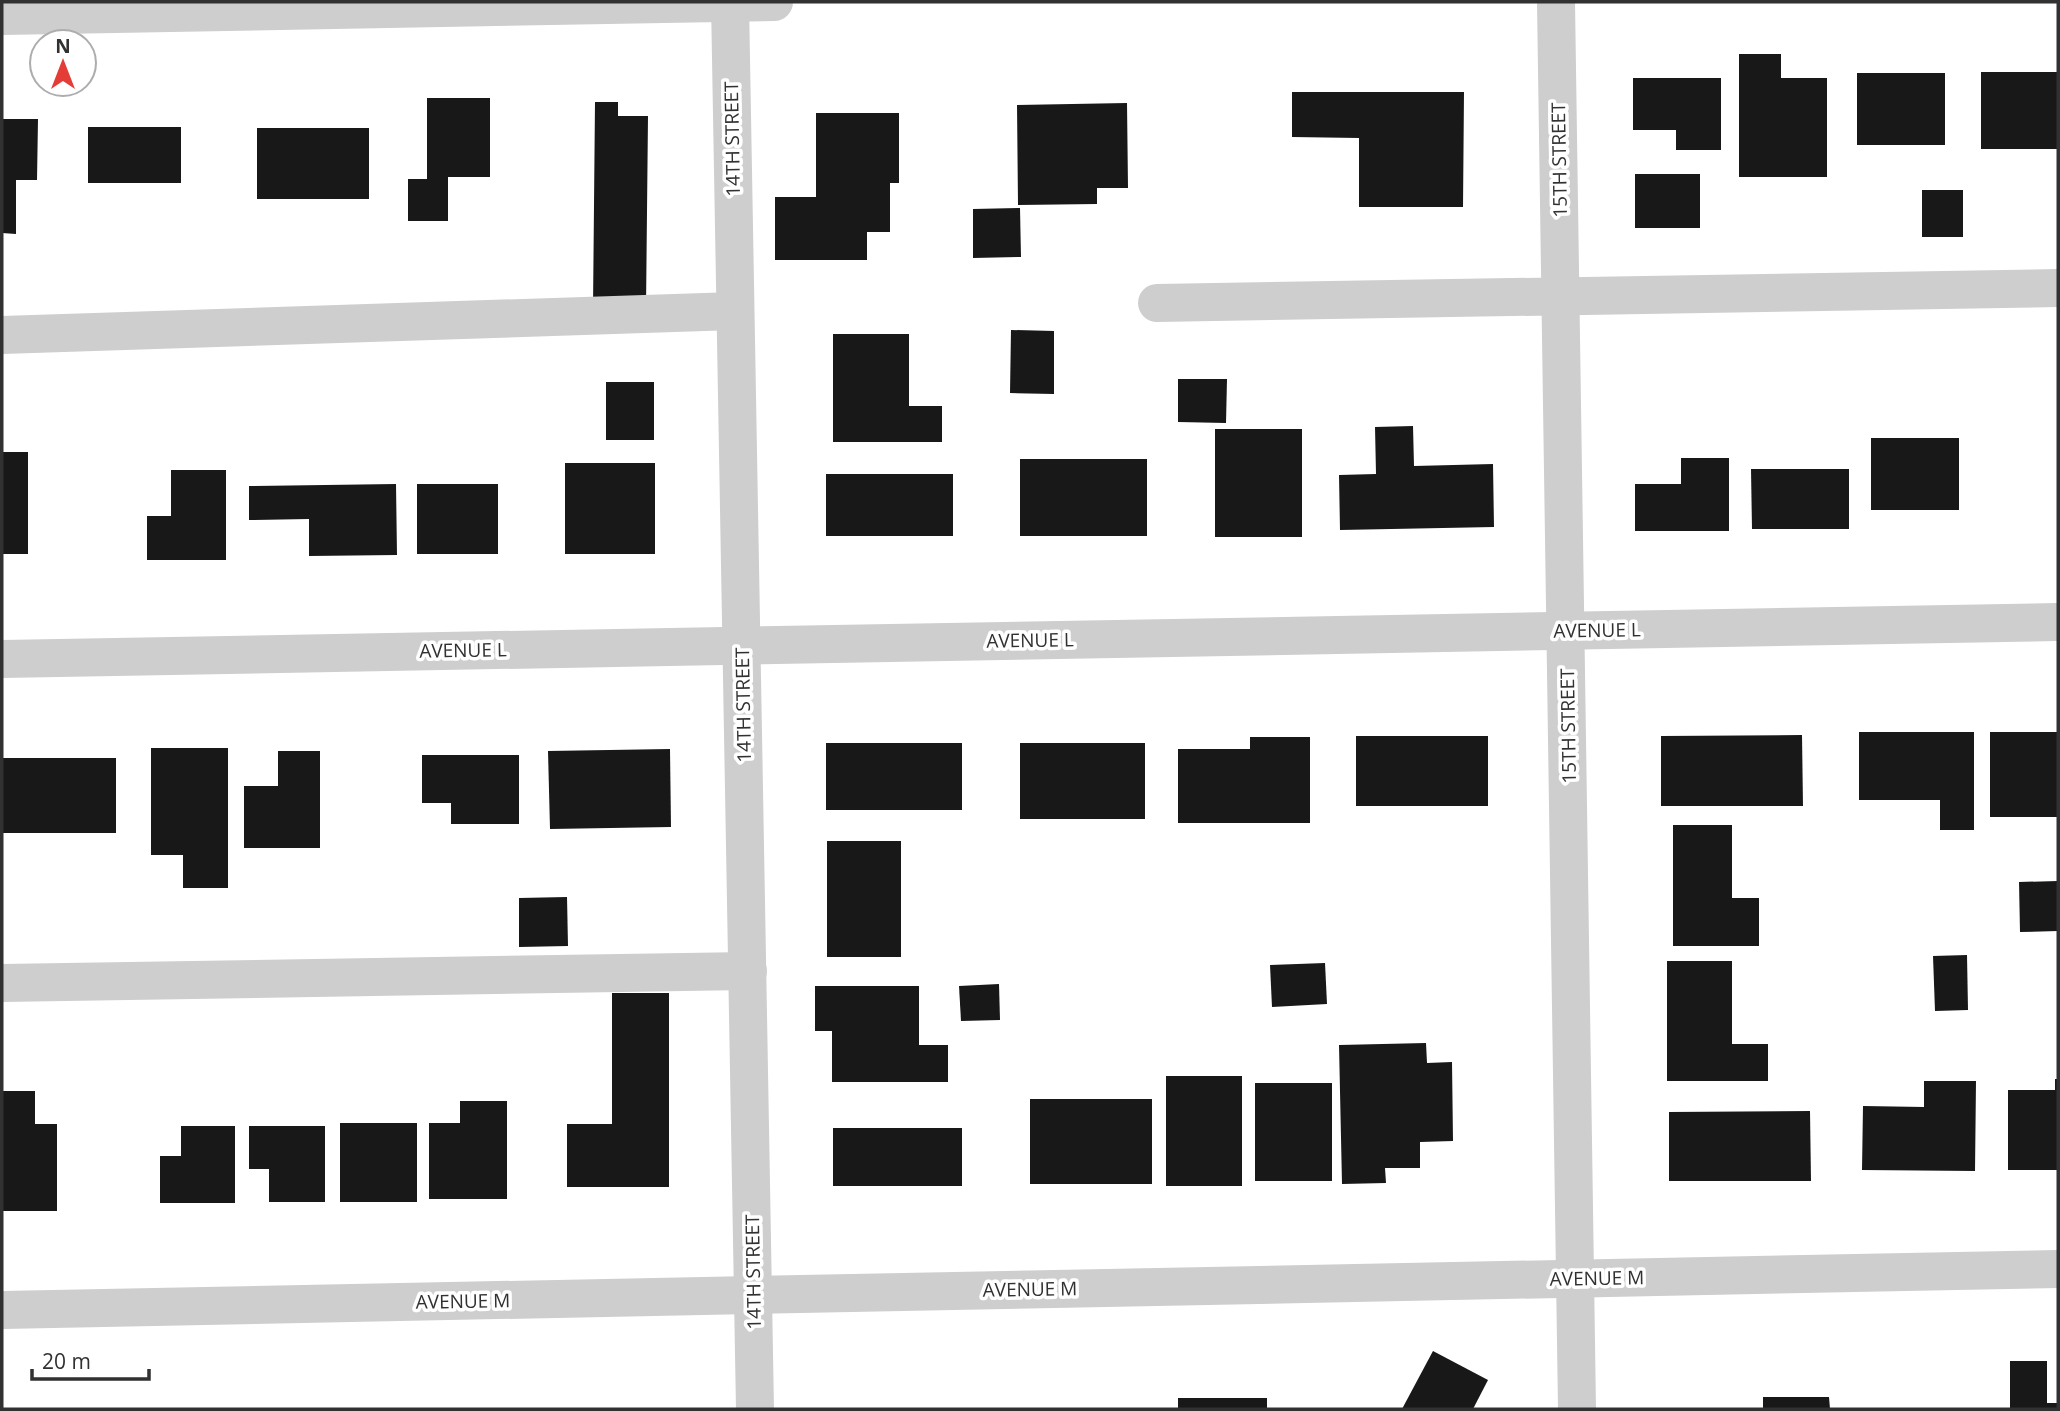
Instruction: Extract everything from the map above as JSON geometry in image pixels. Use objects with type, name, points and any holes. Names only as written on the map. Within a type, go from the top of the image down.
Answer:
[{"type":"street","name":"14TH STREET","points":[[730,2],[755,1409]]},
{"type":"street","points":[[2,16],[774,2]]},
{"type":"street","name":"15TH STREET","points":[[1556,2],[1577,1409]]},
{"type":"street","points":[[1157,303],[2058,288]]},
{"type":"street","points":[[2,335],[735,311]]},
{"type":"street","name":"AVENUE L","points":[[2,659],[2058,622]]},
{"type":"street","points":[[2,983],[748,971]]},
{"type":"street","name":"AVENUE M","points":[[2,1310],[2058,1269]]},
{"type":"building","points":[[1739,54],[1781,54],[1781,78],[1827,78],[1827,177],[1739,177]]},
{"type":"building","points":[[1981,72],[2058,72],[2058,149],[1981,149]]},
{"type":"building","points":[[1857,73],[1945,73],[1945,145],[1857,145]]},
{"type":"building","points":[[1633,78],[1721,78],[1721,150],[1676,150],[1676,130],[1633,130]]},
{"type":"building","points":[[1292,92],[1464,92],[1463,207],[1359,207],[1359,138],[1292,137]]},
{"type":"building","points":[[427,98],[490,98],[490,177],[448,177],[448,221],[408,221],[408,179],[427,179]]},
{"type":"building","points":[[595,102],[618,102],[618,116],[648,116],[646,308],[593,308]]},
{"type":"building","points":[[1127,103],[1128,188],[1097,188],[1097,204],[1018,205],[1017,105]]},
{"type":"building","points":[[816,113],[899,113],[899,183],[890,183],[890,232],[867,232],[867,260],[775,260],[775,197],[816,197]]},
{"type":"building","points":[[2,119],[38,119],[37,180],[16,180],[16,234],[2,233]]},
{"type":"building","points":[[88,127],[181,127],[181,183],[88,183]]},
{"type":"building","points":[[257,128],[369,128],[369,199],[257,199]]},
{"type":"building","points":[[1635,174],[1700,174],[1700,228],[1635,228]]},
{"type":"building","points":[[1922,190],[1963,190],[1963,237],[1922,237]]},
{"type":"building","points":[[1020,208],[1021,257],[973,258],[973,209]]},
{"type":"building","points":[[1011,330],[1054,331],[1054,394],[1010,393]]},
{"type":"building","points":[[833,334],[909,334],[909,406],[942,406],[942,442],[833,442]]},
{"type":"building","points":[[1178,379],[1227,379],[1226,423],[1178,422]]},
{"type":"building","points":[[606,382],[654,382],[654,440],[606,440]]},
{"type":"building","points":[[1413,426],[1414,466],[1493,464],[1494,527],[1340,530],[1339,475],[1376,474],[1375,427]]},
{"type":"building","points":[[1215,429],[1302,429],[1302,537],[1215,537]]},
{"type":"building","points":[[1871,438],[1959,438],[1959,510],[1871,510]]},
{"type":"building","points":[[2,452],[28,452],[28,554],[2,554]]},
{"type":"building","points":[[1681,458],[1729,458],[1729,531],[1635,531],[1635,484],[1681,484]]},
{"type":"building","points":[[1020,459],[1147,459],[1147,536],[1020,536]]},
{"type":"building","points":[[565,463],[655,463],[655,554],[565,554]]},
{"type":"building","points":[[1751,469],[1849,469],[1849,529],[1752,529]]},
{"type":"building","points":[[171,470],[226,470],[226,560],[147,560],[147,516],[171,516]]},
{"type":"building","points":[[826,474],[953,474],[953,536],[826,536]]},
{"type":"building","points":[[396,484],[397,555],[309,556],[309,519],[249,520],[249,486]]},
{"type":"building","points":[[417,484],[498,484],[498,554],[417,554]]},
{"type":"building","points":[[1859,732],[1974,732],[1974,830],[1940,830],[1940,800],[1859,800]]},
{"type":"building","points":[[1990,732],[2058,732],[2058,817],[1990,817]]},
{"type":"building","points":[[1802,735],[1803,806],[1661,806],[1661,736]]},
{"type":"building","points":[[1356,736],[1488,736],[1488,806],[1356,806]]},
{"type":"building","points":[[1250,737],[1310,737],[1310,823],[1178,823],[1178,749],[1250,749]]},
{"type":"building","points":[[826,743],[962,743],[962,810],[826,810]]},
{"type":"building","points":[[1020,743],[1145,743],[1145,819],[1020,819]]},
{"type":"building","points":[[151,748],[228,748],[228,888],[183,888],[183,855],[151,855]]},
{"type":"building","points":[[670,749],[671,827],[550,829],[548,751]]},
{"type":"building","points":[[278,751],[320,751],[320,848],[244,848],[244,786],[278,786]]},
{"type":"building","points":[[422,755],[519,755],[519,824],[451,824],[451,803],[422,803]]},
{"type":"building","points":[[2,758],[116,758],[116,833],[2,833]]},
{"type":"building","points":[[1673,825],[1732,825],[1732,898],[1759,898],[1759,946],[1673,946]]},
{"type":"building","points":[[827,841],[901,841],[901,957],[827,957]]},
{"type":"building","points":[[2058,881],[2058,931],[2020,932],[2019,882]]},
{"type":"building","points":[[567,897],[568,946],[519,947],[519,898]]},
{"type":"building","points":[[1967,955],[1968,1010],[1935,1011],[1933,956]]},
{"type":"building","points":[[1667,961],[1732,961],[1732,1044],[1768,1044],[1768,1081],[1667,1081]]},
{"type":"building","points":[[1325,963],[1327,1004],[1272,1007],[1270,965]]},
{"type":"building","points":[[999,984],[1000,1020],[961,1021],[959,986]]},
{"type":"building","points":[[815,986],[919,986],[919,1045],[948,1045],[948,1082],[832,1082],[832,1031],[815,1031]]},
{"type":"building","points":[[612,993],[669,993],[669,1187],[567,1187],[567,1124],[612,1124]]},
{"type":"building","points":[[1426,1043],[1427,1063],[1452,1062],[1453,1141],[1420,1142],[1420,1168],[1385,1168],[1386,1183],[1342,1184],[1339,1045]]},
{"type":"building","points":[[1166,1076],[1242,1076],[1242,1186],[1166,1186]]},
{"type":"building","points":[[2055,1079],[2058,1079],[2058,1170],[2008,1170],[2008,1090],[2055,1090]]},
{"type":"building","points":[[1924,1081],[1976,1081],[1975,1171],[1862,1170],[1863,1106],[1924,1107]]},
{"type":"building","points":[[1255,1083],[1332,1083],[1332,1181],[1255,1181]]},
{"type":"building","points":[[2,1091],[35,1091],[35,1124],[57,1124],[57,1211],[2,1211]]},
{"type":"building","points":[[1030,1099],[1152,1099],[1152,1184],[1030,1184]]},
{"type":"building","points":[[460,1101],[507,1101],[507,1199],[429,1199],[429,1123],[460,1123]]},
{"type":"building","points":[[1810,1111],[1811,1181],[1669,1181],[1669,1112]]},
{"type":"building","points":[[340,1123],[417,1123],[417,1202],[340,1202]]},
{"type":"building","points":[[181,1126],[235,1126],[235,1203],[160,1203],[160,1156],[181,1156]]},
{"type":"building","points":[[249,1126],[325,1126],[325,1202],[269,1202],[269,1169],[249,1169]]},
{"type":"building","points":[[833,1128],[962,1128],[962,1186],[833,1186]]},
{"type":"building","points":[[1433,1351],[1488,1380],[1473,1409],[1402,1409]]},
{"type":"building","points":[[2010,1361],[2047,1361],[2047,1403],[2058,1403],[2058,1409],[2010,1409]]},
{"type":"building","points":[[1763,1397],[1829,1397],[1830,1409],[1763,1409]]},
{"type":"building","points":[[1178,1398],[1267,1398],[1267,1409],[1178,1409]]}]
